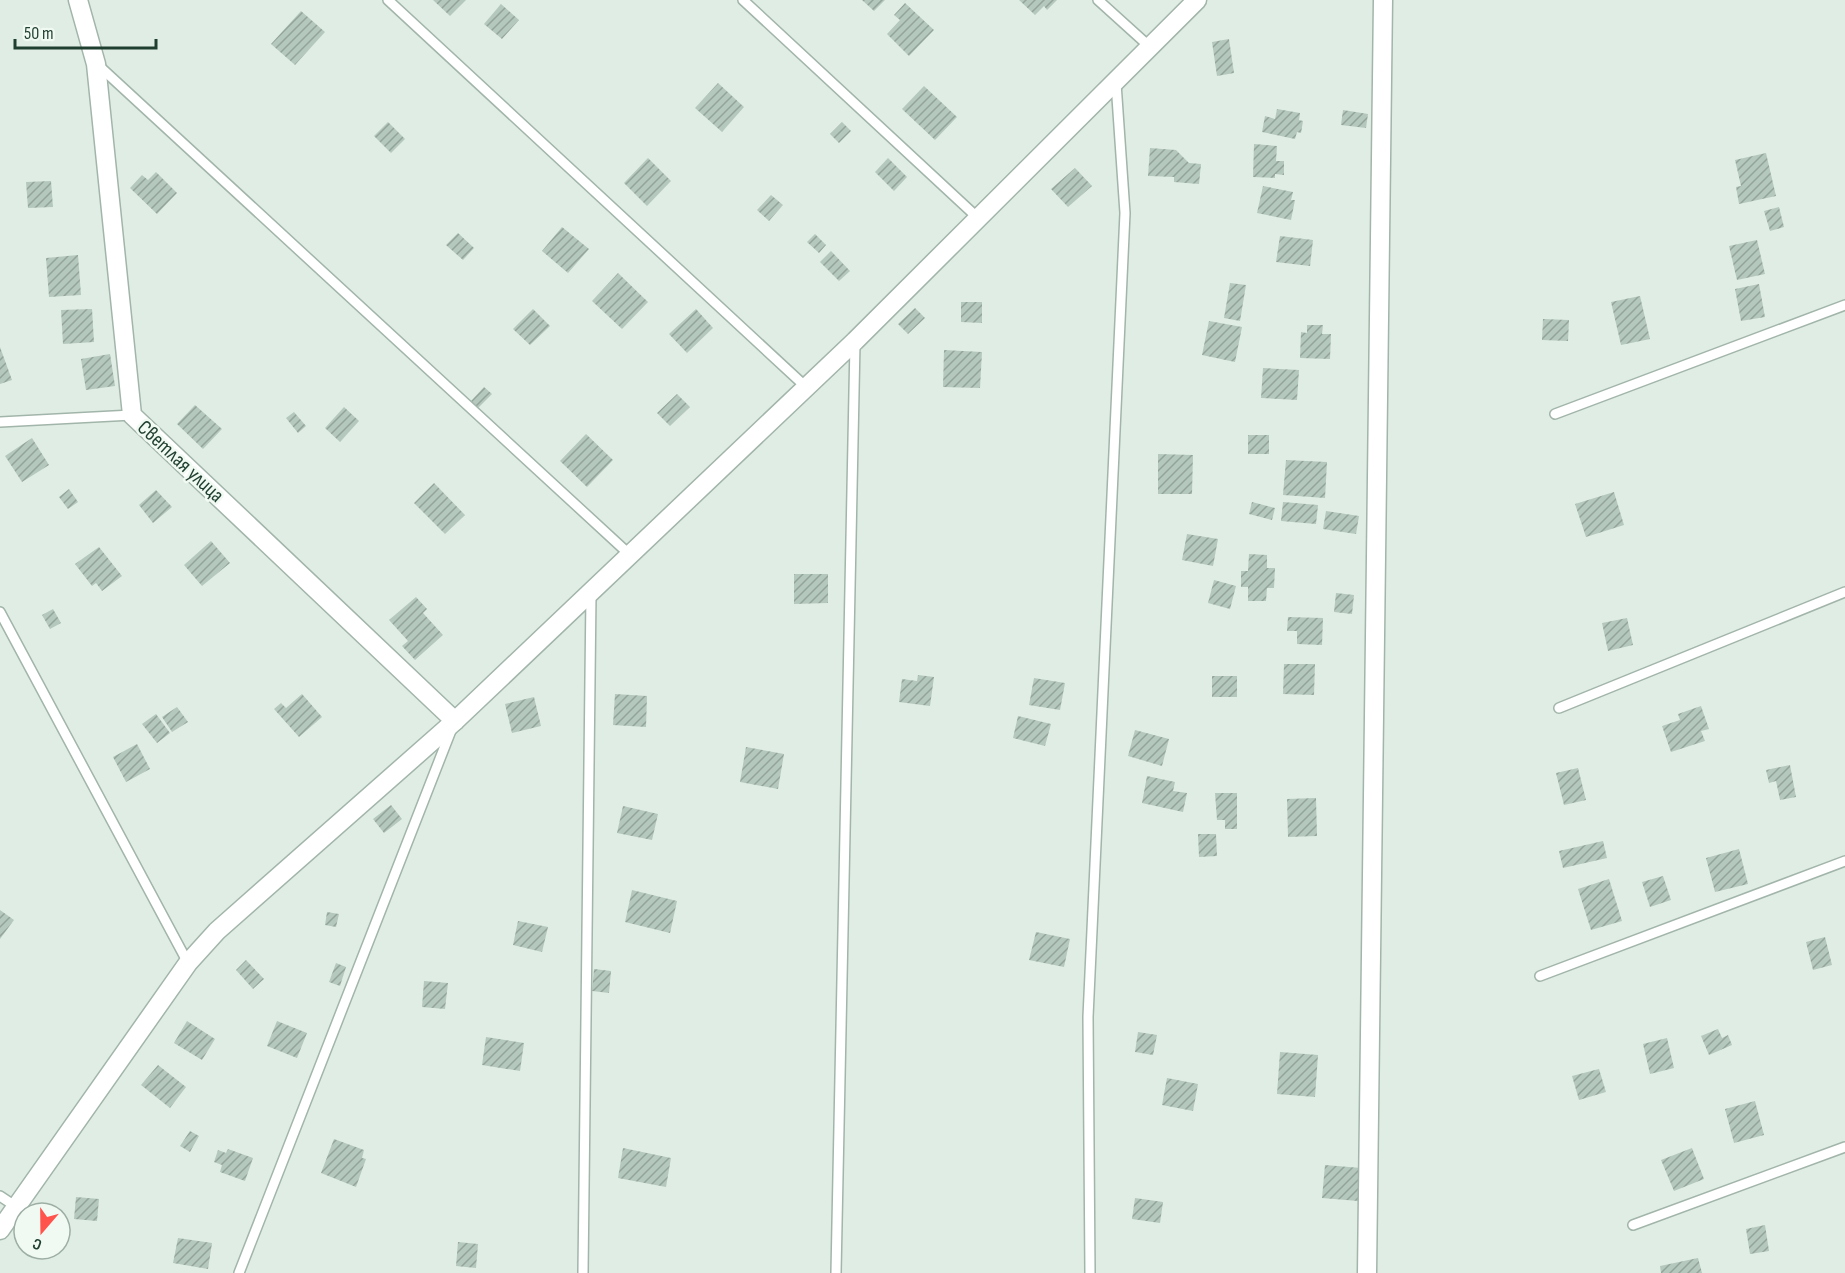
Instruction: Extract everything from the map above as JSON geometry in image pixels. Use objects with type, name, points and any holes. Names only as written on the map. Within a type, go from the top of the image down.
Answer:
[{"type":"street","name":"Светлая улица","points":[[78,0],[96,64],[132,415],[455,720]]},
{"type":"street","points":[[23,1201],[188,963],[217,931],[455,720],[855,341],[1197,0]]},
{"type":"street","points":[[1367,1273],[1383,0]]},
{"type":"street","points":[[0,1230],[12,1215]]},
{"type":"lane","points":[[388,0],[806,387]]},
{"type":"lane","points":[[743,0],[978,218]]},
{"type":"lane","points":[[1098,0],[1150,47]]},
{"type":"lane","points":[[96,64],[629,554]]},
{"type":"lane","points":[[1090,1273],[1088,1017],[1125,213],[1116,81]]},
{"type":"lane","points":[[1555,414],[1845,305]]},
{"type":"lane","points":[[836,1273],[855,341]]},
{"type":"lane","points":[[0,422],[132,415]]},
{"type":"lane","points":[[583,1273],[591,590]]},
{"type":"lane","points":[[1559,708],[1845,592]]},
{"type":"lane","points":[[0,612],[188,963]]},
{"type":"lane","points":[[239,1273],[455,720]]},
{"type":"lane","points":[[1540,976],[1845,861]]},
{"type":"lane","points":[[1633,1225],[1845,1147]]},
{"type":"building","points":[[433,0],[466,0],[450,16]]},
{"type":"building","points":[[862,0],[885,0],[874,11]]},
{"type":"building","points":[[1019,0],[1057,0],[1047,10],[1044,6],[1035,15]]},
{"type":"building","points":[[905,3],[934,30],[909,56],[887,34],[900,20],[894,15]]},
{"type":"building","points":[[501,4],[519,20],[502,39],[484,24]]},
{"type":"building","points":[[301,11],[325,32],[295,65],[271,44]]},
{"type":"building","points":[[1229,39],[1234,73],[1217,76],[1212,42]]},
{"type":"building","points":[[718,83],[744,107],[722,132],[695,108]]},
{"type":"building","points":[[924,86],[957,117],[935,140],[902,109]]},
{"type":"building","points":[[1277,109],[1300,113],[1299,120],[1303,121],[1301,133],[1297,132],[1295,139],[1262,132],[1265,116],[1275,119]]},
{"type":"building","points":[[1343,110],[1368,114],[1366,128],[1341,125]]},
{"type":"building","points":[[388,122],[405,139],[391,153],[374,136]]},
{"type":"building","points":[[842,122],[851,131],[839,143],[830,134]]},
{"type":"building","points":[[1254,144],[1277,146],[1276,161],[1284,161],[1284,175],[1275,174],[1275,178],[1253,177]]},
{"type":"building","points":[[1150,148],[1176,150],[1189,163],[1201,164],[1199,184],[1174,182],[1174,177],[1148,176]]},
{"type":"building","points":[[1766,153],[1776,196],[1739,204],[1736,187],[1741,186],[1735,160]]},
{"type":"building","points":[[648,158],[671,181],[647,206],[624,183]]},
{"type":"building","points":[[888,158],[907,177],[894,191],[875,172]]},
{"type":"building","points":[[1075,168],[1092,186],[1068,207],[1051,189]]},
{"type":"building","points":[[156,172],[177,193],[157,214],[130,188],[142,175],[148,180]]},
{"type":"building","points":[[51,181],[53,207],[28,208],[26,182]]},
{"type":"building","points":[[1263,186],[1293,192],[1291,200],[1295,200],[1291,220],[1257,213]]},
{"type":"building","points":[[771,195],[783,205],[769,221],[757,210]]},
{"type":"building","points":[[1779,207],[1784,227],[1770,231],[1764,211]]},
{"type":"building","points":[[562,227],[589,249],[568,273],[542,251]]},
{"type":"building","points":[[458,233],[474,248],[463,260],[446,245]]},
{"type":"building","points":[[815,234],[826,245],[819,253],[807,242]]},
{"type":"building","points":[[1280,236],[1313,240],[1310,266],[1276,262]]},
{"type":"building","points":[[1757,240],[1765,274],[1737,280],[1729,246]]},
{"type":"building","points":[[831,251],[850,271],[839,281],[820,262]]},
{"type":"building","points":[[78,255],[81,295],[49,297],[46,258]]},
{"type":"building","points":[[618,273],[648,302],[622,329],[592,301]]},
{"type":"building","points":[[1230,283],[1246,285],[1240,321],[1224,318]]},
{"type":"building","points":[[1759,284],[1765,317],[1741,321],[1735,289]]},
{"type":"building","points":[[1640,296],[1650,339],[1621,345],[1611,302]]},
{"type":"building","points":[[961,302],[982,302],[982,323],[961,322]]},
{"type":"building","points":[[915,308],[925,318],[908,334],[898,324]]},
{"type":"building","points":[[92,309],[94,342],[63,344],[61,310]]},
{"type":"building","points":[[533,309],[550,326],[530,345],[513,329]]},
{"type":"building","points":[[696,309],[713,328],[687,353],[669,334]]},
{"type":"building","points":[[1543,319],[1569,320],[1568,341],[1542,340]]},
{"type":"building","points":[[1209,321],[1242,327],[1235,362],[1202,355]]},
{"type":"building","points":[[1307,325],[1323,325],[1322,334],[1331,334],[1330,359],[1300,358],[1301,332],[1307,333]]},
{"type":"building","points":[[0,347],[12,380],[0,384]]},
{"type":"building","points":[[944,350],[982,352],[980,388],[943,387]]},
{"type":"building","points":[[110,354],[115,386],[86,390],[81,359]]},
{"type":"building","points":[[1263,368],[1299,370],[1297,400],[1261,398]]},
{"type":"building","points":[[484,387],[492,394],[478,408],[471,401]]},
{"type":"building","points":[[677,394],[690,407],[670,426],[657,413]]},
{"type":"building","points":[[195,405],[222,429],[203,449],[177,424]]},
{"type":"building","points":[[344,407],[359,421],[340,442],[325,428]]},
{"type":"building","points":[[294,412],[306,426],[298,433],[286,418]]},
{"type":"building","points":[[586,434],[613,460],[587,487],[560,461]]},
{"type":"building","points":[[1248,435],[1269,435],[1269,454],[1248,454]]},
{"type":"building","points":[[32,438],[49,465],[22,482],[5,456]]},
{"type":"building","points":[[1158,454],[1193,455],[1192,494],[1158,494]]},
{"type":"building","points":[[1286,460],[1327,462],[1325,498],[1283,495]]},
{"type":"building","points":[[434,483],[465,515],[445,534],[414,503]]},
{"type":"building","points":[[69,489],[78,502],[68,509],[59,497]]},
{"type":"building","points":[[156,490],[172,507],[153,523],[139,505]]},
{"type":"building","points":[[1614,492],[1624,525],[1586,537],[1575,504]]},
{"type":"building","points":[[1252,502],[1275,508],[1272,520],[1249,514]]},
{"type":"building","points":[[1283,502],[1318,505],[1316,524],[1281,521]]},
{"type":"building","points":[[1326,511],[1359,516],[1356,534],[1323,529]]},
{"type":"building","points":[[1187,534],[1218,539],[1213,566],[1182,560]]},
{"type":"building","points":[[211,541],[230,563],[202,586],[184,565]]},
{"type":"building","points":[[99,547],[122,576],[102,591],[96,583],[92,586],[75,564]]},
{"type":"building","points":[[1249,554],[1267,555],[1267,568],[1275,568],[1274,588],[1267,588],[1266,601],[1248,601],[1248,587],[1241,587],[1241,571],[1248,571]]},
{"type":"building","points":[[794,574],[828,574],[828,603],[794,604]]},
{"type":"building","points":[[1214,580],[1236,586],[1230,609],[1208,603]]},
{"type":"building","points":[[1336,593],[1354,595],[1352,614],[1334,612]]},
{"type":"building","points":[[416,597],[427,609],[423,613],[443,635],[415,660],[402,646],[408,641],[389,620]]},
{"type":"building","points":[[53,609],[61,623],[50,629],[42,615]]},
{"type":"building","points":[[1288,617],[1323,618],[1322,645],[1297,644],[1297,631],[1287,631]]},
{"type":"building","points":[[1627,618],[1633,645],[1608,651],[1602,623]]},
{"type":"building","points":[[1284,664],[1315,664],[1314,695],[1283,694]]},
{"type":"building","points":[[918,675],[934,677],[930,706],[899,702],[902,679],[917,681]]},
{"type":"building","points":[[1212,676],[1237,676],[1237,697],[1212,697]]},
{"type":"building","points":[[1034,678],[1065,683],[1060,710],[1029,705]]},
{"type":"building","points":[[302,694],[322,717],[299,737],[274,709],[281,703],[286,708]]},
{"type":"building","points":[[615,694],[647,696],[646,727],[613,725]]},
{"type":"building","points":[[534,697],[541,726],[512,733],[505,704]]},
{"type":"building","points":[[1701,706],[1709,729],[1701,731],[1705,741],[1671,752],[1662,726],[1680,720],[1678,714]]},
{"type":"building","points":[[177,707],[188,722],[172,732],[162,717]]},
{"type":"building","points":[[156,714],[170,733],[157,743],[142,724]]},
{"type":"building","points":[[1018,716],[1051,724],[1045,746],[1013,738]]},
{"type":"building","points":[[1135,730],[1169,739],[1162,766],[1128,756]]},
{"type":"building","points":[[137,744],[150,769],[126,782],[113,757]]},
{"type":"building","points":[[746,747],[784,754],[778,789],[740,782]]},
{"type":"building","points":[[1790,765],[1796,797],[1780,800],[1776,781],[1769,783],[1766,770]]},
{"type":"building","points":[[1578,768],[1586,800],[1564,805],[1556,773]]},
{"type":"building","points":[[1147,776],[1175,782],[1173,791],[1187,793],[1183,812],[1142,803]]},
{"type":"building","points":[[1215,793],[1237,793],[1237,829],[1225,829],[1225,820],[1217,820]]},
{"type":"building","points":[[1316,798],[1317,836],[1288,837],[1287,799]]},
{"type":"building","points":[[391,805],[402,819],[384,833],[373,819]]},
{"type":"building","points":[[623,806],[658,814],[652,840],[617,833]]},
{"type":"building","points":[[1198,834],[1216,834],[1217,856],[1199,857]]},
{"type":"building","points":[[1603,841],[1607,858],[1563,868],[1559,851]]},
{"type":"building","points":[[1739,849],[1748,884],[1715,892],[1706,858]]},
{"type":"building","points":[[1663,876],[1671,900],[1650,907],[1642,882]]},
{"type":"building","points":[[1609,879],[1622,921],[1591,930],[1578,889]]},
{"type":"building","points":[[632,890],[677,901],[670,933],[625,922]]},
{"type":"building","points":[[0,910],[14,920],[0,939]]},
{"type":"building","points":[[327,912],[339,914],[336,927],[325,925]]},
{"type":"building","points":[[518,921],[548,927],[542,952],[513,945]]},
{"type":"building","points":[[1036,932],[1070,939],[1064,967],[1029,960]]},
{"type":"building","points":[[1825,937],[1832,965],[1813,970],[1806,942]]},
{"type":"building","points":[[246,960],[264,979],[253,989],[236,970]]},
{"type":"building","points":[[336,963],[346,967],[340,986],[329,982]]},
{"type":"building","points":[[594,969],[611,971],[609,993],[592,991]]},
{"type":"building","points":[[424,981],[448,983],[445,1009],[422,1007]]},
{"type":"building","points":[[187,1021],[215,1039],[202,1060],[174,1043]]},
{"type":"building","points":[[277,1021],[307,1033],[297,1058],[267,1046]]},
{"type":"building","points":[[1718,1029],[1722,1038],[1728,1035],[1732,1045],[1709,1055],[1701,1036]]},
{"type":"building","points":[[1138,1032],[1157,1035],[1153,1055],[1135,1052]]},
{"type":"building","points":[[486,1037],[524,1043],[520,1071],[482,1065]]},
{"type":"building","points":[[1667,1038],[1674,1068],[1650,1074],[1643,1044]]},
{"type":"building","points":[[1280,1052],[1318,1055],[1315,1097],[1277,1094]]},
{"type":"building","points":[[158,1065],[186,1087],[170,1108],[141,1085]]},
{"type":"building","points":[[1599,1069],[1606,1092],[1579,1100],[1572,1076]]},
{"type":"building","points":[[1167,1078],[1198,1084],[1193,1111],[1162,1105]]},
{"type":"building","points":[[1755,1101],[1764,1135],[1734,1143],[1725,1109]]},
{"type":"building","points":[[190,1131],[199,1136],[190,1152],[180,1146]]},
{"type":"building","points":[[334,1139],[364,1150],[362,1158],[366,1159],[356,1187],[321,1173]]},
{"type":"building","points":[[623,1148],[671,1158],[666,1187],[618,1178]]},
{"type":"building","points":[[1692,1148],[1704,1179],[1674,1191],[1661,1160]]},
{"type":"building","points":[[228,1149],[253,1158],[245,1181],[220,1172],[222,1165],[214,1162],[218,1150],[226,1153]]},
{"type":"building","points":[[1325,1165],[1361,1168],[1358,1201],[1322,1198]]},
{"type":"building","points":[[76,1197],[99,1199],[97,1221],[74,1219]]},
{"type":"building","points":[[1135,1198],[1163,1202],[1160,1223],[1132,1219]]},
{"type":"building","points":[[1765,1225],[1769,1251],[1750,1254],[1746,1229]]},
{"type":"building","points":[[178,1238],[212,1243],[208,1269],[173,1263]]},
{"type":"building","points":[[458,1242],[478,1244],[476,1268],[456,1266]]},
{"type":"building","points":[[1698,1258],[1702,1273],[1661,1273],[1660,1266]]}]
